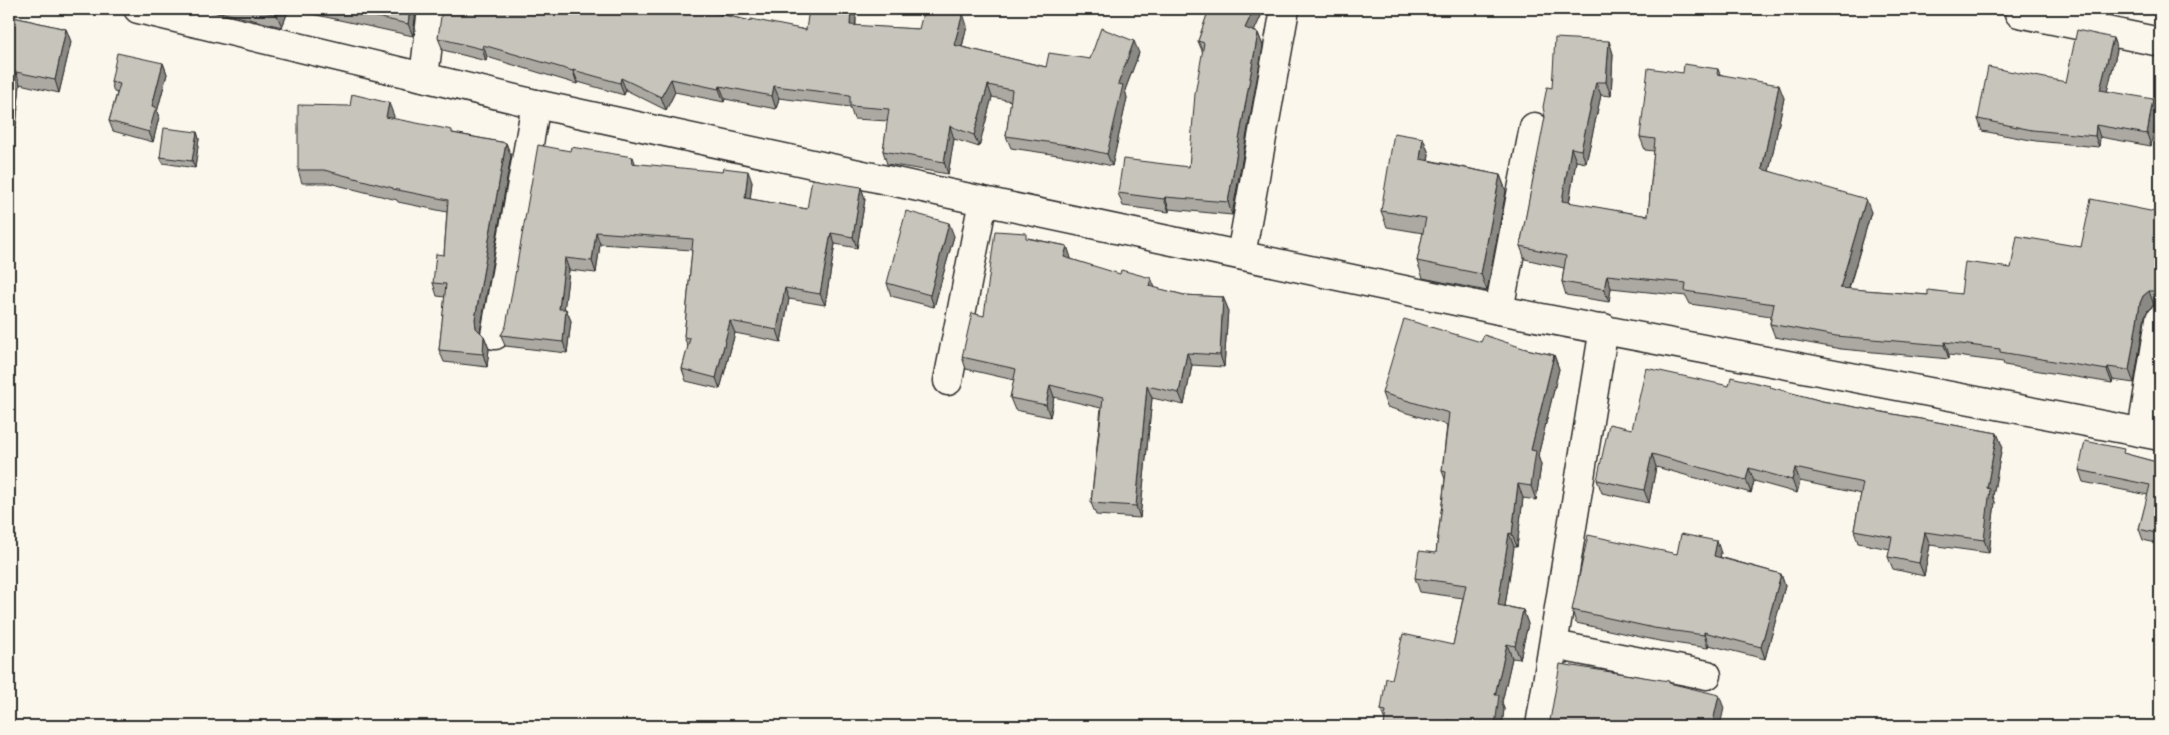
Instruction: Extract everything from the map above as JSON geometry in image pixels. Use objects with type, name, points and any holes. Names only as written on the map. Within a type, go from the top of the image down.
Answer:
[{"type":"street","points":[[138,9],[185,14],[424,77],[536,104],[1499,310],[1604,328],[2151,434],[2160,319]]},
{"type":"street","points":[[424,77],[432,9]]},
{"type":"street","points":[[1241,255],[1284,13]]},
{"type":"street","points":[[2019,13],[2160,42]]},
{"type":"street","points":[[495,335],[536,104]]},
{"type":"street","points":[[1499,310],[1534,127]]},
{"type":"street","points":[[948,381],[983,201]]},
{"type":"street","points":[[1540,726],[1604,328]]},
{"type":"street","points":[[1554,645],[1707,675]]},
{"type":"building","points":[[253,9],[280,9],[277,15]]},
{"type":"building","points":[[341,9],[410,9],[408,24]]},
{"type":"building","points":[[442,9],[701,9],[751,21],[751,19],[806,30],[809,9],[851,9],[850,25],[919,29],[924,9],[945,9],[963,13],[954,45],[1046,67],[1049,53],[1090,59],[1101,28],[1134,41],[1118,84],[1123,85],[1107,154],[1067,145],[1006,136],[1012,90],[988,85],[974,135],[950,126],[944,162],[883,151],[889,109],[850,106],[850,95],[774,86],[772,96],[720,86],[719,89],[671,79],[661,97],[621,78],[620,83],[483,45],[482,49],[438,38]]},
{"type":"building","points":[[1209,9],[1254,9],[1245,28],[1258,33],[1228,202],[1165,197],[1164,199],[1118,193],[1123,159],[1189,167],[1195,94],[1204,43],[1198,41]]},
{"type":"building","points":[[9,16],[66,29],[55,80],[16,72],[12,116],[9,116]]},
{"type":"building","points":[[2077,30],[2113,38],[2100,90],[2153,99],[2147,134],[2096,125],[2095,136],[2032,130],[1978,119],[1988,67],[2066,82]]},
{"type":"building","points":[[1555,38],[1609,41],[1606,82],[1596,82],[1581,150],[1571,148],[1562,201],[1648,216],[1655,139],[1640,137],[1648,68],[1683,73],[1684,64],[1718,69],[1717,74],[1779,85],[1762,169],[1866,199],[1840,288],[1928,295],[1928,290],[1961,294],[1965,262],[2011,268],[2017,236],[2081,247],[2091,199],[2160,213],[2160,292],[2149,291],[2143,296],[2140,303],[2129,370],[2108,367],[2107,370],[2000,352],[2000,349],[1945,342],[1944,345],[1836,336],[1770,324],[1774,304],[1685,291],[1686,283],[1607,275],[1604,289],[1562,282],[1566,256],[1520,246],[1545,117],[1543,107],[1547,87],[1552,88]]},
{"type":"building","points":[[117,53],[163,63],[152,106],[156,107],[149,132],[109,121],[120,84],[111,82]]},
{"type":"building","points":[[352,94],[389,103],[386,117],[452,130],[452,133],[506,143],[475,319],[476,328],[484,336],[483,354],[439,350],[446,284],[433,283],[436,254],[444,255],[448,200],[393,189],[324,170],[298,170],[298,105],[350,106]]},
{"type":"building","points":[[164,128],[197,132],[192,161],[160,157]]},
{"type":"building","points":[[1394,133],[1423,138],[1420,159],[1500,175],[1481,274],[1417,261],[1426,218],[1381,211]]},
{"type":"building","points":[[538,145],[570,151],[571,147],[633,157],[631,163],[722,172],[723,168],[748,171],[745,198],[807,209],[812,179],[861,187],[853,237],[831,233],[820,294],[785,288],[777,330],[730,321],[716,378],[682,369],[690,338],[684,337],[693,239],[596,232],[592,261],[565,258],[559,309],[566,309],[563,342],[501,335],[506,326]]},
{"type":"building","points":[[906,211],[949,223],[930,295],[887,283]]},
{"type":"building","points":[[995,231],[1026,233],[1026,238],[1067,246],[1064,257],[1120,274],[1121,270],[1151,278],[1149,286],[1184,295],[1223,297],[1220,355],[1187,353],[1179,393],[1147,386],[1136,506],[1091,503],[1103,398],[1050,385],[1046,405],[1010,398],[1016,369],[962,357],[972,313],[984,316]]},
{"type":"building","points":[[1404,319],[1481,342],[1484,335],[1526,349],[1554,355],[1531,450],[1536,451],[1531,486],[1518,484],[1512,534],[1509,533],[1498,605],[1523,610],[1515,646],[1507,644],[1495,695],[1499,695],[1495,726],[1447,720],[1446,726],[1384,726],[1386,711],[1381,710],[1386,678],[1392,679],[1403,634],[1453,645],[1466,585],[1415,578],[1419,551],[1436,553],[1446,472],[1442,471],[1449,413],[1382,393]]},
{"type":"building","points":[[1646,368],[1729,386],[1731,377],[1822,401],[1997,433],[1987,488],[1990,489],[1984,540],[1925,532],[1919,563],[1888,557],[1892,537],[1854,530],[1863,483],[1795,468],[1792,480],[1749,468],[1746,480],[1652,454],[1644,490],[1597,480],[1609,424],[1632,429]]},
{"type":"building","points":[[2085,441],[2124,449],[2123,453],[2160,463],[2160,534],[2139,529],[2150,485],[2079,470]]},
{"type":"building","points":[[1681,534],[1717,541],[1714,556],[1781,574],[1761,647],[1704,632],[1704,635],[1654,628],[1572,610],[1588,535],[1677,554]]},
{"type":"building","points":[[1560,664],[1669,681],[1669,683],[1719,695],[1712,726],[1549,726]]}]
